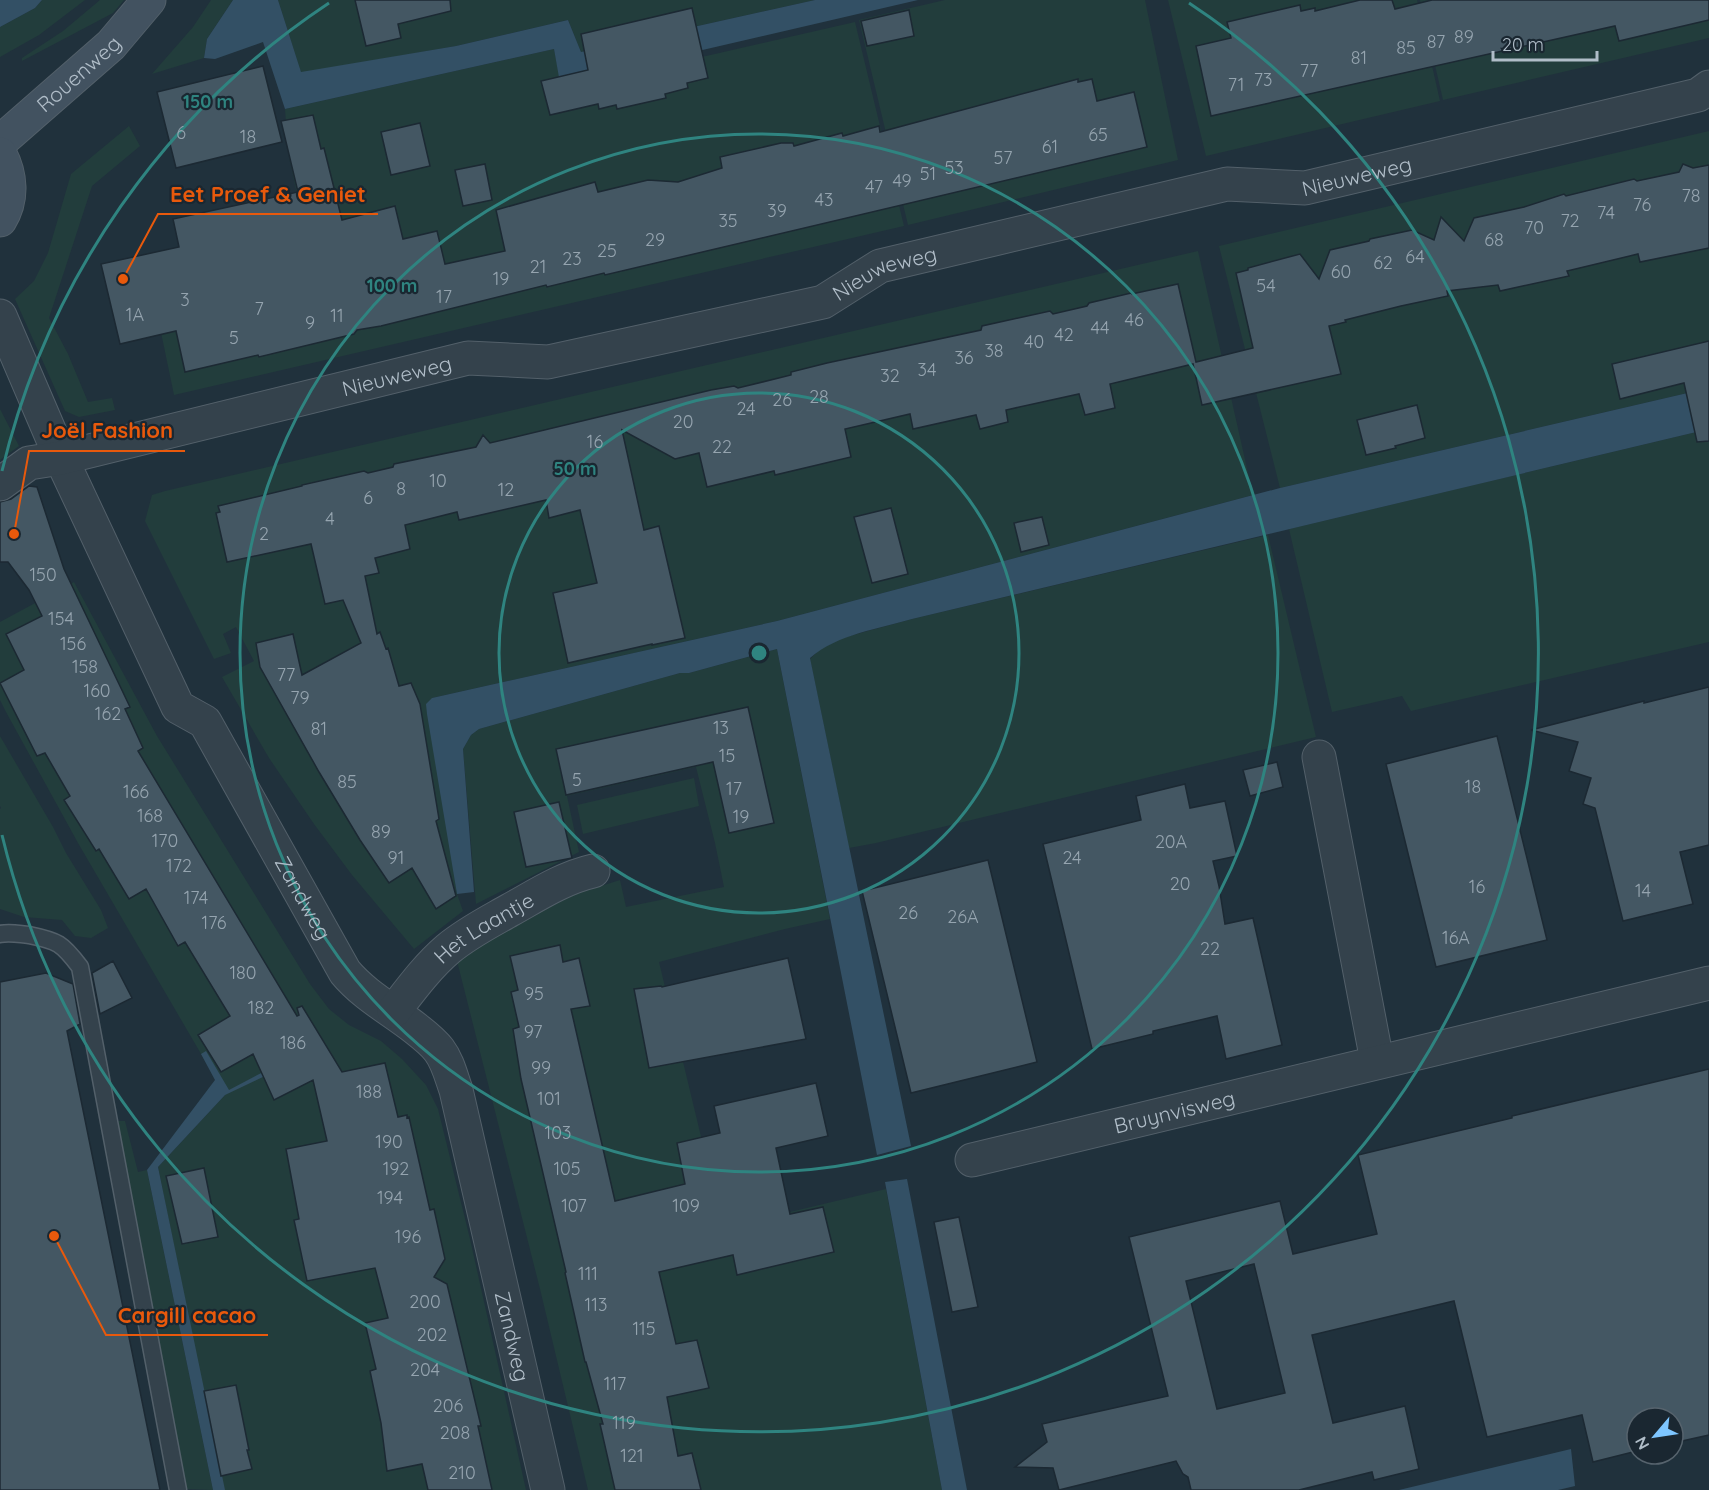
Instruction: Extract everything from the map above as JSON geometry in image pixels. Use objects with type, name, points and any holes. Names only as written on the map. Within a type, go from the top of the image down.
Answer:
[{"type":"main road","name":"Rouenweg","points":[[0,142],[111,45],[149,0]]},
{"type":"main road","points":[[0,154],[6,166],[10,190],[5,213],[0,220]]},
{"type":"street","name":"Nieuweweg","points":[[0,484],[28,463],[61,458],[468,358],[548,362],[823,302],[880,266],[1227,184],[1305,188],[1698,95],[1709,87]]},
{"type":"street","name":"Zandweg","points":[[0,316],[61,458],[178,707],[205,722],[345,972],[361,988],[427,1038],[439,1049],[446,1062],[456,1090],[548,1490]]},
{"type":"street","points":[[1319,757],[1377,1061]]},
{"type":"street","name":"Het Laantje","points":[[394,1011],[428,968],[449,948],[471,932],[550,887],[574,875],[593,871]]},
{"type":"street","name":"Bruynvisweg","points":[[972,1160],[1709,983]]},
{"type":"lane","points":[[0,934],[11,932],[52,940],[67,950],[80,967],[178,1490]]},
{"type":"green space","points":[[42,0],[85,0],[39,35],[0,57],[0,27],[35,8]]},
{"type":"green space","points":[[100,0],[124,0],[113,13],[22,61],[22,58],[63,31]]},
{"type":"green space","points":[[211,0],[233,0],[207,39],[204,58],[152,74],[193,27]]},
{"type":"green space","points":[[278,0],[815,0],[581,52],[568,20],[456,46],[301,73]]},
{"type":"green space","points":[[945,0],[1145,0],[1178,160],[908,225],[859,20]]},
{"type":"green space","points":[[1168,0],[1417,0],[1440,101],[1206,156]]},
{"type":"green space","points":[[1420,0],[1709,0],[1709,38],[1443,100]]},
{"type":"green space","points":[[855,22],[904,226],[174,395],[146,260],[303,223],[288,152],[285,109],[554,49],[562,89]]},
{"type":"green space","points":[[129,126],[140,146],[92,186],[49,318],[68,354],[88,402],[112,398],[115,410],[79,417],[65,411],[15,299],[34,281],[48,253],[71,174]]},
{"type":"green space","points":[[1709,131],[1709,388],[1280,488],[1219,246]]},
{"type":"green space","points":[[1198,251],[1253,495],[777,621],[432,698],[457,894],[463,911],[414,949],[352,875],[269,758],[222,677],[254,661],[236,627],[223,634],[231,653],[214,659],[145,521],[152,495],[165,491]]},
{"type":"green space","points":[[0,409],[19,446],[0,460]]},
{"type":"green space","points":[[1709,429],[1709,642],[1411,711],[1402,696],[1332,712],[1289,529]]},
{"type":"green space","points":[[1268,535],[1316,737],[849,848],[810,659],[820,649],[842,638],[912,619]]},
{"type":"green space","points":[[74,582],[157,736],[310,984],[329,1009],[349,1025],[381,1041],[402,1059],[426,1085],[438,1109],[470,1239],[526,1490],[223,1490],[158,1167],[225,1095],[78,843],[0,700],[0,622]]},
{"type":"green space","points":[[777,649],[830,919],[659,962],[723,1228],[886,1189],[942,1490],[588,1490],[457,961],[487,938],[576,894],[620,880],[626,907],[724,887],[696,767],[567,796],[579,852],[476,904],[463,749],[471,735],[479,729],[680,673],[689,673]]},
{"type":"green space","points":[[0,736],[101,910],[108,928],[91,938],[75,936],[62,920],[24,917],[0,909]]},
{"type":"green space","points":[[694,778],[699,806],[583,834],[577,805]]},
{"type":"green space","points":[[113,1121],[125,1121],[138,1172],[147,1170],[213,1490],[186,1489]]},
{"type":"water","points":[[0,0],[42,0],[35,8],[0,27]]},
{"type":"water","points":[[233,0],[278,0],[301,72],[456,46],[568,20],[581,52],[815,0],[918,0],[560,83],[554,49],[285,109],[263,42],[215,59],[204,58],[207,39]]},
{"type":"water","points":[[1709,388],[1709,429],[872,629],[833,643],[810,658],[911,1146],[877,1155],[777,649],[689,673],[680,673],[479,729],[471,735],[463,749],[474,892],[457,894],[427,714],[426,704],[432,698],[777,621],[1280,488]]},
{"type":"water","points":[[206,1051],[229,1090],[267,1070],[269,1074],[225,1095],[158,1167],[225,1490],[213,1490],[147,1170],[215,1080],[201,1054]]},
{"type":"water","points":[[907,1179],[967,1490],[942,1490],[885,1182]]},
{"type":"water","points":[[1571,1449],[1575,1486],[1558,1490],[1399,1490]]},
{"type":"building","points":[[355,0],[450,0],[451,11],[398,24],[401,38],[366,46]]},
{"type":"building","points":[[1360,0],[1392,0],[1395,9],[1432,0],[1709,0],[1709,20],[1619,41],[1615,26],[1211,116],[1196,46],[1231,38],[1227,22],[1300,5],[1301,11],[1315,8],[1315,11]]},
{"type":"building","points":[[692,8],[708,78],[687,83],[688,88],[665,94],[666,98],[617,109],[616,105],[599,109],[598,104],[550,115],[541,81],[588,70],[581,34]]},
{"type":"building","points":[[909,10],[914,36],[867,46],[861,21]]},
{"type":"building","points":[[263,66],[282,142],[176,168],[157,92]]},
{"type":"building","points":[[1078,79],[1078,82],[1092,79],[1097,101],[1134,92],[1147,147],[605,275],[604,273],[547,287],[546,285],[357,330],[354,334],[259,357],[258,355],[185,372],[176,331],[120,344],[101,264],[179,247],[173,219],[298,192],[281,121],[313,115],[321,149],[324,148],[342,220],[395,206],[403,239],[437,231],[445,264],[505,251],[496,210],[595,182],[598,192],[648,180],[678,182],[722,168],[720,157],[781,143],[793,143],[794,146],[879,126],[880,132]]},
{"type":"building","points":[[420,123],[430,166],[391,175],[381,132]]},
{"type":"building","points":[[485,164],[492,200],[463,206],[455,170]]},
{"type":"building","points":[[1683,164],[1693,168],[1709,165],[1709,248],[1640,262],[1638,254],[1567,271],[1569,276],[1500,291],[1498,285],[1447,291],[1448,296],[1345,320],[1346,322],[1329,326],[1341,374],[1202,405],[1193,364],[1110,384],[1115,408],[1085,415],[1079,394],[1006,410],[1008,422],[980,429],[976,415],[913,429],[910,414],[845,429],[851,457],[775,475],[774,471],[707,487],[699,453],[675,459],[622,430],[644,530],[659,526],[685,638],[568,663],[553,593],[597,583],[580,510],[549,518],[546,500],[459,520],[457,512],[405,525],[410,549],[375,558],[379,573],[365,576],[377,634],[380,632],[386,649],[388,648],[399,686],[411,683],[420,704],[439,819],[436,821],[456,896],[436,909],[412,868],[389,883],[319,772],[260,667],[256,643],[293,634],[302,675],[361,643],[343,600],[325,604],[311,544],[227,562],[216,513],[220,512],[218,506],[476,447],[483,435],[490,443],[711,390],[734,386],[738,388],[791,375],[791,372],[827,363],[981,330],[982,326],[1050,311],[1053,314],[1131,293],[1178,284],[1196,362],[1253,348],[1236,273],[1300,254],[1319,279],[1330,250],[1412,230],[1434,240],[1441,217],[1464,241],[1474,218],[1524,207],[1564,194],[1566,196],[1634,179],[1637,181],[1679,172]]},
{"type":"building","points":[[1709,341],[1709,441],[1697,442],[1684,383],[1620,399],[1612,364]]},
{"type":"building","points":[[1417,405],[1425,438],[1366,455],[1357,420]]},
{"type":"building","points":[[29,486],[37,487],[64,569],[130,707],[125,709],[143,748],[138,751],[297,1016],[299,1015],[297,1008],[302,1006],[342,1072],[385,1063],[398,1117],[407,1115],[407,1118],[409,1117],[430,1210],[434,1209],[445,1259],[434,1277],[447,1284],[481,1426],[478,1426],[492,1490],[428,1490],[422,1464],[387,1471],[381,1423],[370,1371],[376,1369],[365,1323],[388,1318],[375,1268],[307,1281],[294,1220],[299,1219],[286,1149],[327,1141],[313,1080],[274,1100],[253,1054],[221,1072],[198,1035],[230,1016],[185,942],[178,946],[146,889],[129,899],[99,849],[96,851],[64,800],[70,796],[45,753],[37,756],[0,683],[24,670],[6,634],[42,616],[29,590],[8,562],[0,562],[0,502],[11,499]]},
{"type":"building","points":[[891,508],[908,574],[872,583],[854,517]]},
{"type":"building","points":[[1042,517],[1049,545],[1021,552],[1014,523]]},
{"type":"building","points":[[1709,687],[1709,845],[1680,852],[1693,904],[1623,921],[1595,808],[1583,804],[1591,778],[1569,771],[1578,742],[1531,730]]},
{"type":"building","points":[[748,707],[774,823],[729,833],[713,762],[566,795],[556,749]]},
{"type":"building","points":[[1497,736],[1547,940],[1436,967],[1386,764]]},
{"type":"building","points":[[1277,762],[1283,787],[1250,796],[1243,770]]},
{"type":"building","points":[[1185,784],[1190,808],[1225,801],[1237,856],[1213,861],[1225,924],[1253,918],[1282,1045],[1226,1059],[1217,1016],[1153,1031],[1153,1034],[1092,1049],[1043,844],[1141,820],[1136,796]]},
{"type":"building","points":[[559,802],[572,858],[526,867],[514,812]]},
{"type":"building","points":[[988,860],[1037,1062],[911,1093],[862,891]]},
{"type":"building","points":[[560,945],[563,962],[579,958],[590,1006],[571,1009],[615,1201],[685,1184],[677,1143],[720,1133],[714,1106],[816,1083],[828,1136],[776,1148],[790,1214],[823,1207],[834,1252],[737,1275],[733,1255],[659,1272],[676,1344],[697,1340],[709,1388],[667,1397],[678,1456],[692,1453],[701,1490],[615,1490],[600,1424],[603,1424],[585,1362],[521,1079],[513,1029],[519,1027],[511,992],[518,990],[510,956]]},
{"type":"building","points":[[788,958],[806,1039],[649,1068],[634,989],[662,987]]},
{"type":"building","points":[[113,961],[132,998],[100,1014],[92,973]]},
{"type":"building","points":[[46,973],[73,984],[80,1024],[67,1031],[160,1490],[0,1490],[0,982]]},
{"type":"building","points":[[1709,1069],[1709,1435],[1685,1440],[1685,1406],[1625,1406],[1625,1454],[1593,1462],[1582,1415],[1487,1437],[1454,1301],[1312,1335],[1333,1423],[1405,1406],[1419,1469],[1374,1480],[1372,1472],[1299,1490],[1191,1490],[1188,1477],[1183,1474],[1176,1461],[1059,1490],[1053,1468],[1015,1467],[1047,1442],[1042,1424],[1168,1396],[1129,1237],[1280,1201],[1293,1254],[1377,1234],[1358,1155],[1512,1118],[1512,1116]],"holes":[[[1254,1264],[1285,1393],[1217,1409],[1186,1281]]]},
{"type":"building","points":[[204,1168],[218,1237],[182,1244],[166,1176]]},
{"type":"building","points":[[959,1217],[978,1307],[952,1312],[934,1222]]},
{"type":"building","points":[[236,1385],[252,1469],[221,1476],[204,1391]]},
{"type":"place","name":"Eet Proef & Geniet","points":[[123,279]]},
{"type":"place","name":"Joël Fashion","points":[[14,534]]},
{"type":"place","name":"Cargill cacao","points":[[54,1236]]}]
